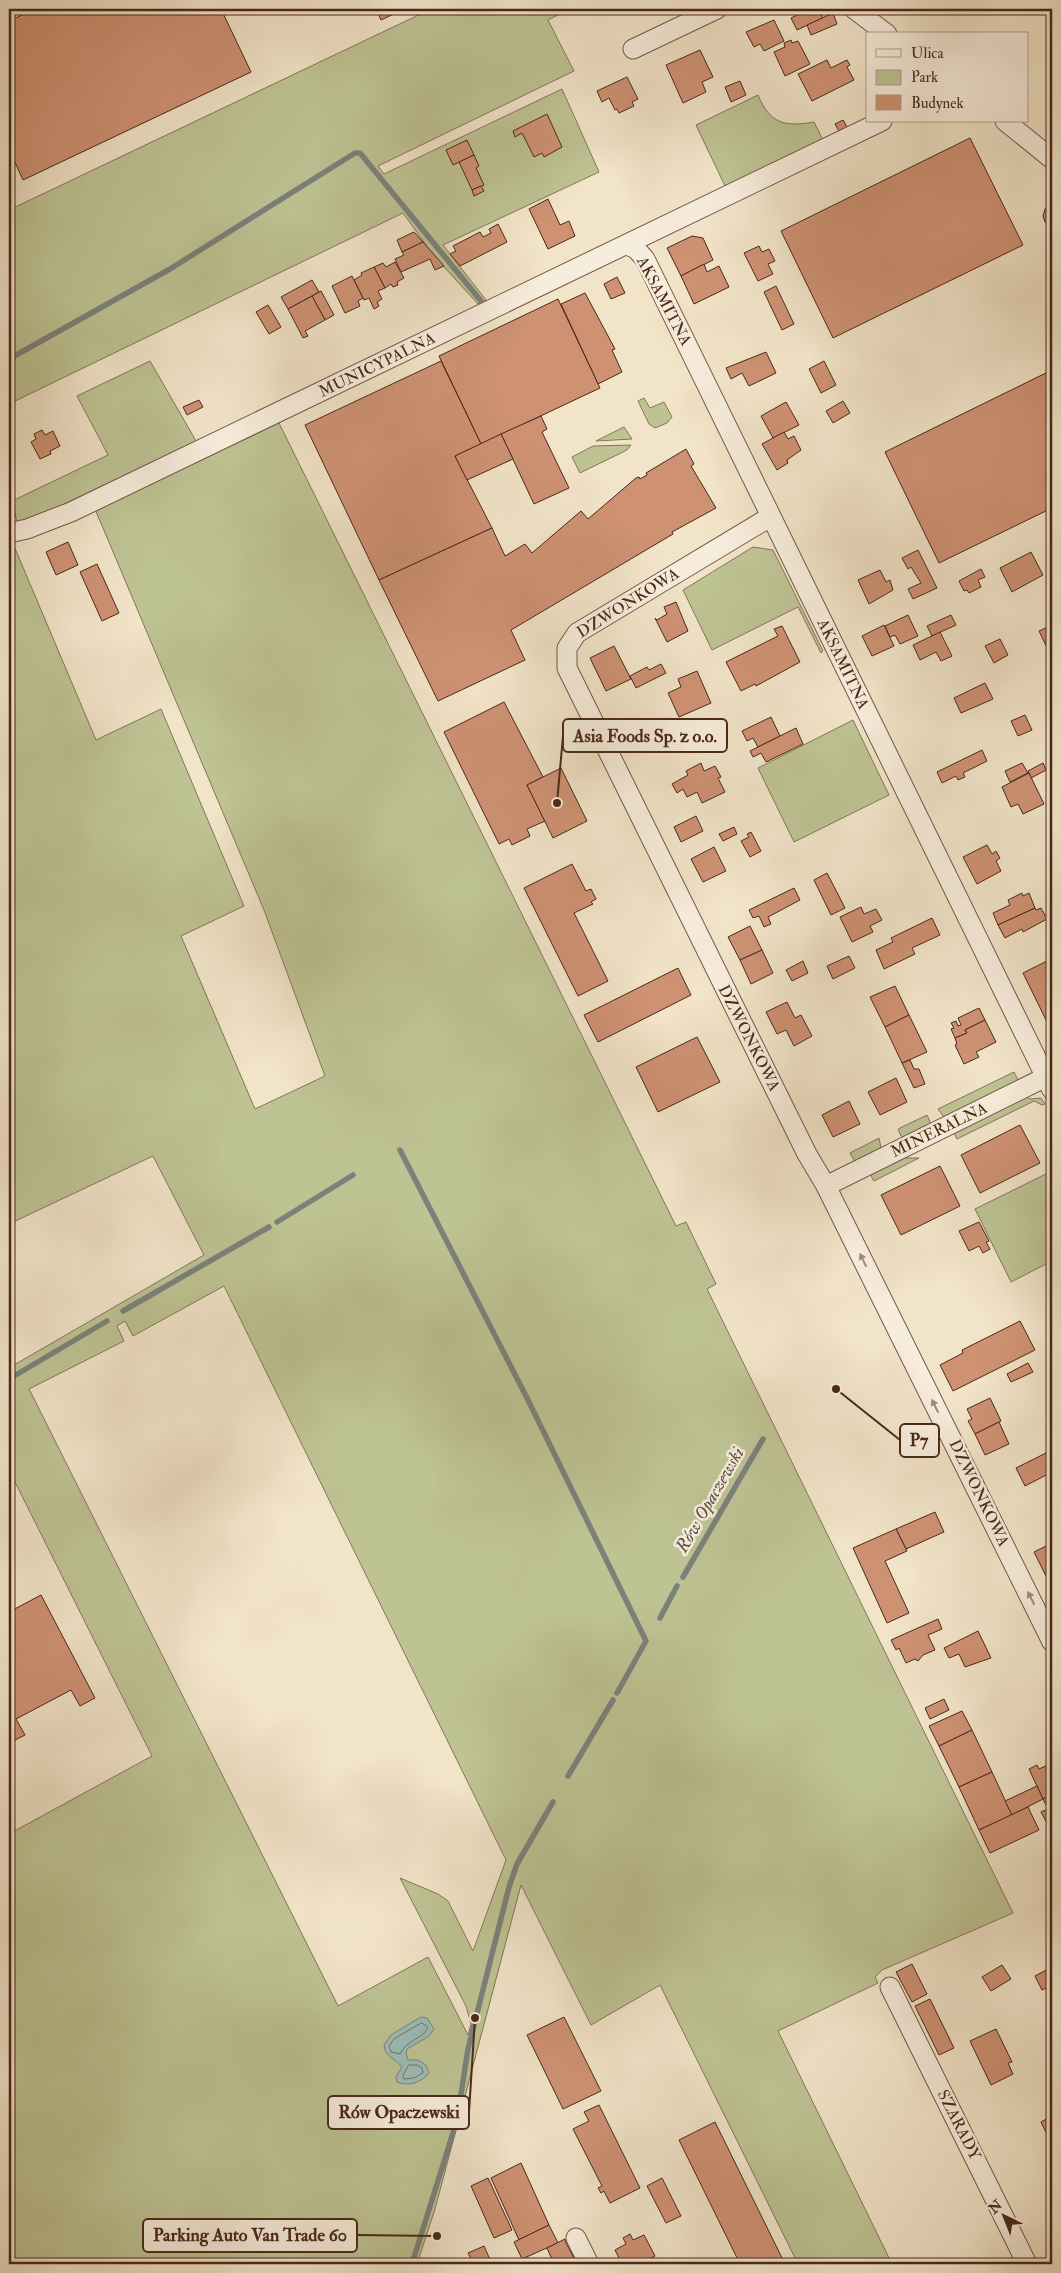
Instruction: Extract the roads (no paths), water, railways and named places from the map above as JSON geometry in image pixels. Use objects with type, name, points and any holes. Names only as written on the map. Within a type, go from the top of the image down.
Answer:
[{"type":"street","points":[[633,49],[717,9]]},
{"type":"street","points":[[854,9],[884,32]]},
{"type":"street","name":"MUNICYPALNA","points":[[9,533],[27,529],[71,512],[880,122]]},
{"type":"street","points":[[1006,122],[1052,159]]},
{"type":"street","name":"AKSAMITNA","points":[[627,245],[636,249],[645,259],[770,517],[1050,1080]]},
{"type":"street","name":"DZWONKOWA","points":[[770,517],[581,630],[568,645],[566,662],[806,1154],[826,1186],[1052,1642]]},
{"type":"street","name":"MINERALNA","points":[[826,1186],[1050,1080]]},
{"type":"street","name":"SZARADY","points":[[890,1987],[1027,2264]]},
{"type":"street","points":[[576,2238],[589,2264]]},
{"type":"water","points":[[421,2017],[427,2018],[434,2029],[429,2036],[407,2049],[406,2054],[408,2060],[418,2060],[426,2065],[429,2073],[423,2079],[414,2083],[397,2082],[396,2077],[402,2067],[388,2055],[384,2045],[391,2035]]},
{"type":"waterway","points":[[9,359],[170,269],[355,153],[360,153],[481,301]]},
{"type":"waterway","points":[[400,1150],[527,1398],[646,1641],[617,1693]]},
{"type":"waterway","points":[[277,1222],[353,1175]]},
{"type":"waterway","points":[[123,1311],[269,1227]]},
{"type":"waterway","points":[[9,1379],[107,1321]]},
{"type":"waterway","name":"Rów Opaczewski","points":[[683,1577],[763,1439]]},
{"type":"waterway","name":"Rów Opaczewski","points":[[660,1618],[677,1586]]},
{"type":"waterway","name":"Rów Opaczewski","points":[[568,1776],[613,1700]]},
{"type":"waterway","name":"Rów Opaczewski","points":[[412,2264],[457,2120],[468,2049],[509,1887],[517,1864],[553,1802]]},
{"type":"place","name":"Asia Foods Sp. z o.o.","points":[[557,803]]},
{"type":"place","name":"P7","points":[[836,1389]]},
{"type":"place","name":"Rów Opaczewski","points":[[475,2018]]},
{"type":"place","name":"Parking Auto Van Trade 60","points":[[437,2236]]}]
